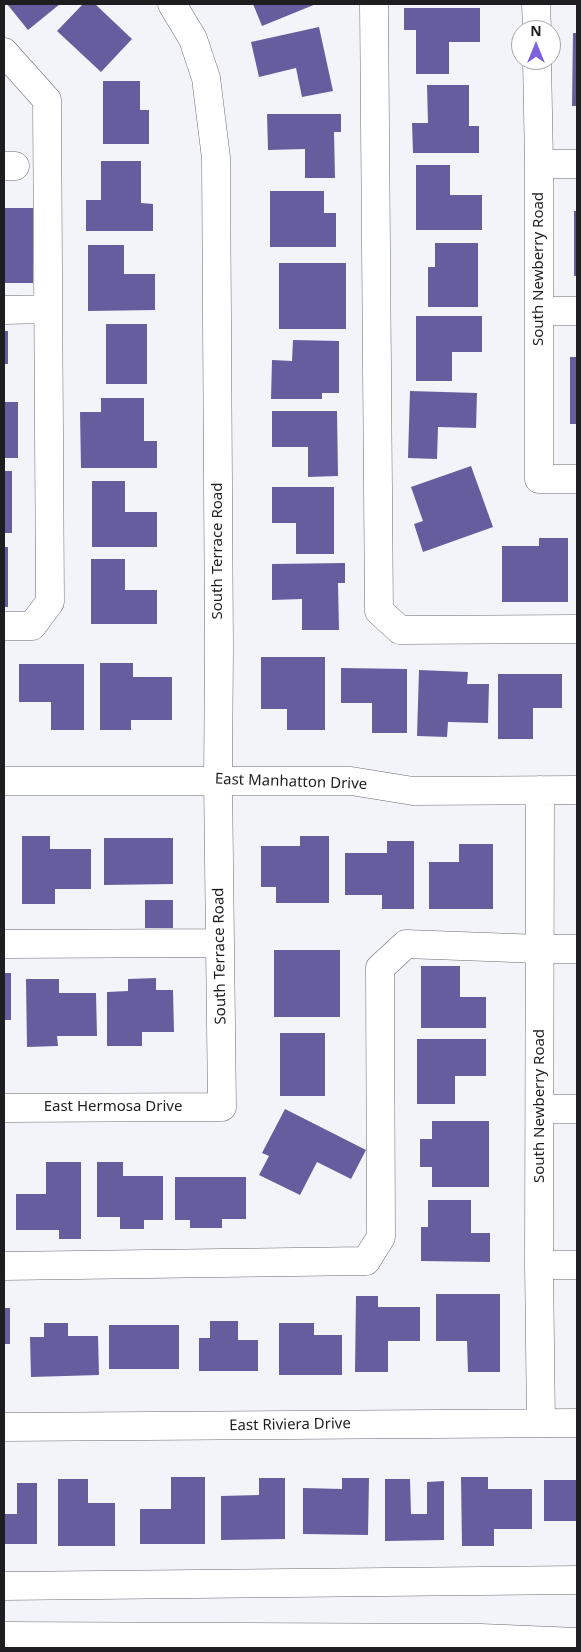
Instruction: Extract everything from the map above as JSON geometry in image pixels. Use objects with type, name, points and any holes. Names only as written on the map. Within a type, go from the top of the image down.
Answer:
[{"type":"main road","name":"South Terrace Road","points":[[172,4],[194,39],[206,78],[216,158],[219,943],[222,1107]]},
{"type":"main road","points":[[374,4],[379,611],[400,630],[577,629]]},
{"type":"main road","points":[[536,4],[536,20]]},
{"type":"main road","points":[[4,52],[47,100],[50,602],[32,626],[4,626]]},
{"type":"main road","name":"South Newberry Road","points":[[537,70],[539,479],[577,479]]},
{"type":"main road","points":[[539,164],[577,164]]},
{"type":"main road","points":[[4,310],[48,308]]},
{"type":"main road","points":[[539,311],[577,311]]},
{"type":"main road","name":"East Manhatton Drive","points":[[4,780],[351,782],[413,790],[577,790]]},
{"type":"main road","name":"South Newberry Road","points":[[540,790],[539,1265],[541,1423]]},
{"type":"main road","points":[[4,944],[219,943]]},
{"type":"main road","points":[[4,1266],[366,1262],[381,1237],[380,968],[406,944],[577,949]]},
{"type":"main road","name":"East Hermosa Drive","points":[[4,1108],[222,1107]]},
{"type":"main road","points":[[540,1109],[577,1109]]},
{"type":"main road","points":[[539,1265],[577,1265]]},
{"type":"main road","name":"East Riviera Drive","points":[[4,1428],[577,1423]]},
{"type":"main road","points":[[4,1586],[577,1580]]},
{"type":"main road","points":[[4,1636],[482,1638],[577,1642]]},
{"type":"building","points":[[7,4],[60,4],[28,30]]},
{"type":"building","points":[[83,4],[95,4],[132,39],[101,72],[57,31]]},
{"type":"building","points":[[253,4],[316,4],[262,26]]},
{"type":"building","points":[[404,8],[480,8],[480,42],[449,42],[449,74],[416,74],[416,30],[404,30]]},
{"type":"building","points":[[319,27],[333,91],[302,97],[296,68],[259,77],[251,42]]},
{"type":"building","points":[[573,33],[577,33],[577,106],[572,106]]},
{"type":"building","points":[[103,81],[140,81],[140,110],[149,110],[149,144],[103,144]]},
{"type":"building","points":[[427,85],[469,85],[469,126],[479,126],[479,153],[413,153],[412,123],[428,123]]},
{"type":"building","points":[[267,114],[341,114],[341,132],[334,132],[335,178],[305,178],[305,149],[268,150]]},
{"type":"building","points":[[101,161],[141,161],[141,203],[153,204],[153,231],[86,231],[86,200],[101,200]]},
{"type":"building","points":[[416,165],[450,165],[450,195],[482,195],[482,230],[416,230]]},
{"type":"building","points":[[270,191],[324,191],[324,213],[336,213],[336,247],[270,247]]},
{"type":"building","points":[[4,208],[33,208],[33,283],[4,283]]},
{"type":"building","points":[[574,211],[577,211],[577,276],[574,276]]},
{"type":"building","points":[[435,243],[478,243],[478,307],[428,307],[428,267],[435,267]]},
{"type":"building","points":[[88,245],[124,245],[124,274],[155,274],[155,310],[88,311]]},
{"type":"building","points":[[279,263],[346,263],[346,329],[279,329]]},
{"type":"building","points":[[416,316],[482,316],[482,352],[452,352],[452,381],[416,381]]},
{"type":"building","points":[[106,324],[147,324],[147,384],[106,384]]},
{"type":"building","points":[[4,331],[8,331],[8,364],[4,364]]},
{"type":"building","points":[[293,340],[339,341],[339,393],[322,393],[322,399],[271,399],[272,360],[292,361]]},
{"type":"building","points":[[570,357],[577,357],[577,424],[570,424]]},
{"type":"building","points":[[410,391],[477,393],[476,428],[438,427],[437,459],[408,458]]},
{"type":"building","points":[[101,398],[144,398],[144,441],[157,441],[157,468],[81,468],[80,412],[101,412]]},
{"type":"building","points":[[4,402],[18,402],[18,458],[4,458]]},
{"type":"building","points":[[272,411],[337,411],[338,476],[308,477],[308,447],[272,447]]},
{"type":"building","points":[[471,466],[493,527],[423,552],[414,524],[423,521],[411,487]]},
{"type":"building","points":[[4,471],[12,471],[12,533],[4,533]]},
{"type":"building","points":[[92,481],[125,481],[125,512],[157,512],[157,547],[92,547]]},
{"type":"building","points":[[272,487],[334,487],[334,554],[296,554],[296,523],[272,523]]},
{"type":"building","points":[[539,538],[568,538],[568,602],[502,602],[502,546],[539,546]]},
{"type":"building","points":[[4,547],[8,547],[8,607],[4,607]]},
{"type":"building","points":[[91,559],[125,559],[125,590],[157,590],[157,624],[91,624]]},
{"type":"building","points":[[345,563],[345,583],[338,583],[339,630],[302,630],[302,599],[272,600],[272,564]]},
{"type":"building","points":[[261,657],[325,657],[325,730],[287,730],[287,709],[261,709]]},
{"type":"building","points":[[100,663],[133,663],[133,677],[172,677],[172,720],[131,720],[131,730],[100,730]]},
{"type":"building","points":[[19,664],[84,664],[84,730],[51,730],[51,702],[19,702]]},
{"type":"building","points":[[341,668],[407,669],[407,733],[372,733],[372,703],[341,703]]},
{"type":"building","points":[[419,670],[468,672],[467,684],[489,684],[488,723],[448,722],[447,737],[417,736]]},
{"type":"building","points":[[498,674],[562,674],[562,708],[533,708],[533,739],[498,739]]},
{"type":"building","points":[[22,836],[50,836],[50,849],[91,849],[91,889],[55,889],[55,904],[22,904]]},
{"type":"building","points":[[300,836],[329,836],[329,903],[276,903],[276,887],[261,887],[261,846],[300,846]]},
{"type":"building","points":[[104,838],[173,838],[173,884],[104,885]]},
{"type":"building","points":[[387,841],[414,841],[414,909],[382,909],[382,895],[345,895],[345,853],[387,853]]},
{"type":"building","points":[[459,844],[493,844],[493,909],[429,909],[429,862],[459,862]]},
{"type":"building","points":[[145,900],[173,900],[173,928],[145,928]]},
{"type":"building","points":[[274,950],[340,950],[340,1017],[274,1017]]},
{"type":"building","points":[[421,966],[460,966],[460,997],[486,997],[486,1028],[421,1028]]},
{"type":"building","points":[[4,973],[11,973],[11,1020],[4,1020]]},
{"type":"building","points":[[156,978],[156,990],[173,990],[174,1032],[142,1032],[142,1046],[107,1046],[107,992],[128,991],[128,979]]},
{"type":"building","points":[[26,979],[59,979],[59,993],[96,993],[97,1036],[57,1036],[58,1046],[27,1047]]},
{"type":"building","points":[[280,1033],[325,1033],[325,1096],[280,1096]]},
{"type":"building","points":[[417,1039],[486,1039],[486,1076],[455,1076],[455,1104],[417,1104]]},
{"type":"building","points":[[285,1109],[366,1150],[351,1179],[317,1162],[300,1195],[259,1175],[269,1156],[262,1153]]},
{"type":"building","points":[[432,1121],[489,1121],[489,1187],[432,1187],[432,1167],[420,1167],[420,1139],[432,1139]]},
{"type":"building","points":[[46,1162],[81,1162],[81,1239],[59,1239],[59,1230],[16,1230],[16,1194],[46,1194]]},
{"type":"building","points":[[97,1162],[123,1162],[123,1176],[163,1176],[163,1220],[144,1220],[144,1229],[120,1229],[120,1217],[97,1217]]},
{"type":"building","points":[[175,1177],[246,1177],[246,1219],[222,1219],[222,1228],[190,1228],[190,1220],[175,1220]]},
{"type":"building","points":[[428,1200],[471,1200],[471,1233],[490,1233],[490,1262],[421,1261],[421,1227],[428,1227]]},
{"type":"building","points":[[436,1294],[500,1294],[500,1372],[468,1372],[467,1341],[436,1341]]},
{"type":"building","points":[[356,1296],[378,1296],[378,1307],[420,1307],[420,1341],[388,1341],[388,1372],[355,1372]]},
{"type":"building","points":[[4,1308],[10,1308],[10,1344],[4,1344]]},
{"type":"building","points":[[210,1321],[238,1321],[238,1340],[258,1340],[258,1371],[199,1371],[199,1338],[210,1338]]},
{"type":"building","points":[[44,1323],[68,1323],[68,1336],[98,1336],[99,1375],[31,1377],[30,1337],[44,1337]]},
{"type":"building","points":[[279,1323],[314,1323],[314,1335],[342,1335],[342,1375],[279,1375]]},
{"type":"building","points":[[109,1325],[179,1325],[179,1369],[109,1369]]},
{"type":"building","points":[[171,1477],[205,1477],[205,1544],[140,1544],[140,1509],[171,1509]]},
{"type":"building","points":[[461,1477],[488,1477],[488,1489],[532,1489],[532,1529],[494,1529],[494,1546],[462,1546]]},
{"type":"building","points":[[259,1478],[285,1478],[285,1539],[221,1540],[221,1496],[259,1495]]},
{"type":"building","points":[[342,1478],[369,1478],[368,1535],[303,1534],[303,1488],[342,1489]]},
{"type":"building","points":[[58,1479],[88,1479],[88,1503],[115,1503],[115,1546],[58,1546]]},
{"type":"building","points":[[385,1479],[410,1479],[411,1514],[427,1514],[427,1482],[444,1481],[444,1540],[385,1541]]},
{"type":"building","points":[[544,1480],[577,1480],[577,1521],[544,1521]]},
{"type":"building","points":[[17,1483],[37,1483],[37,1544],[4,1544],[4,1514],[17,1514]]}]
